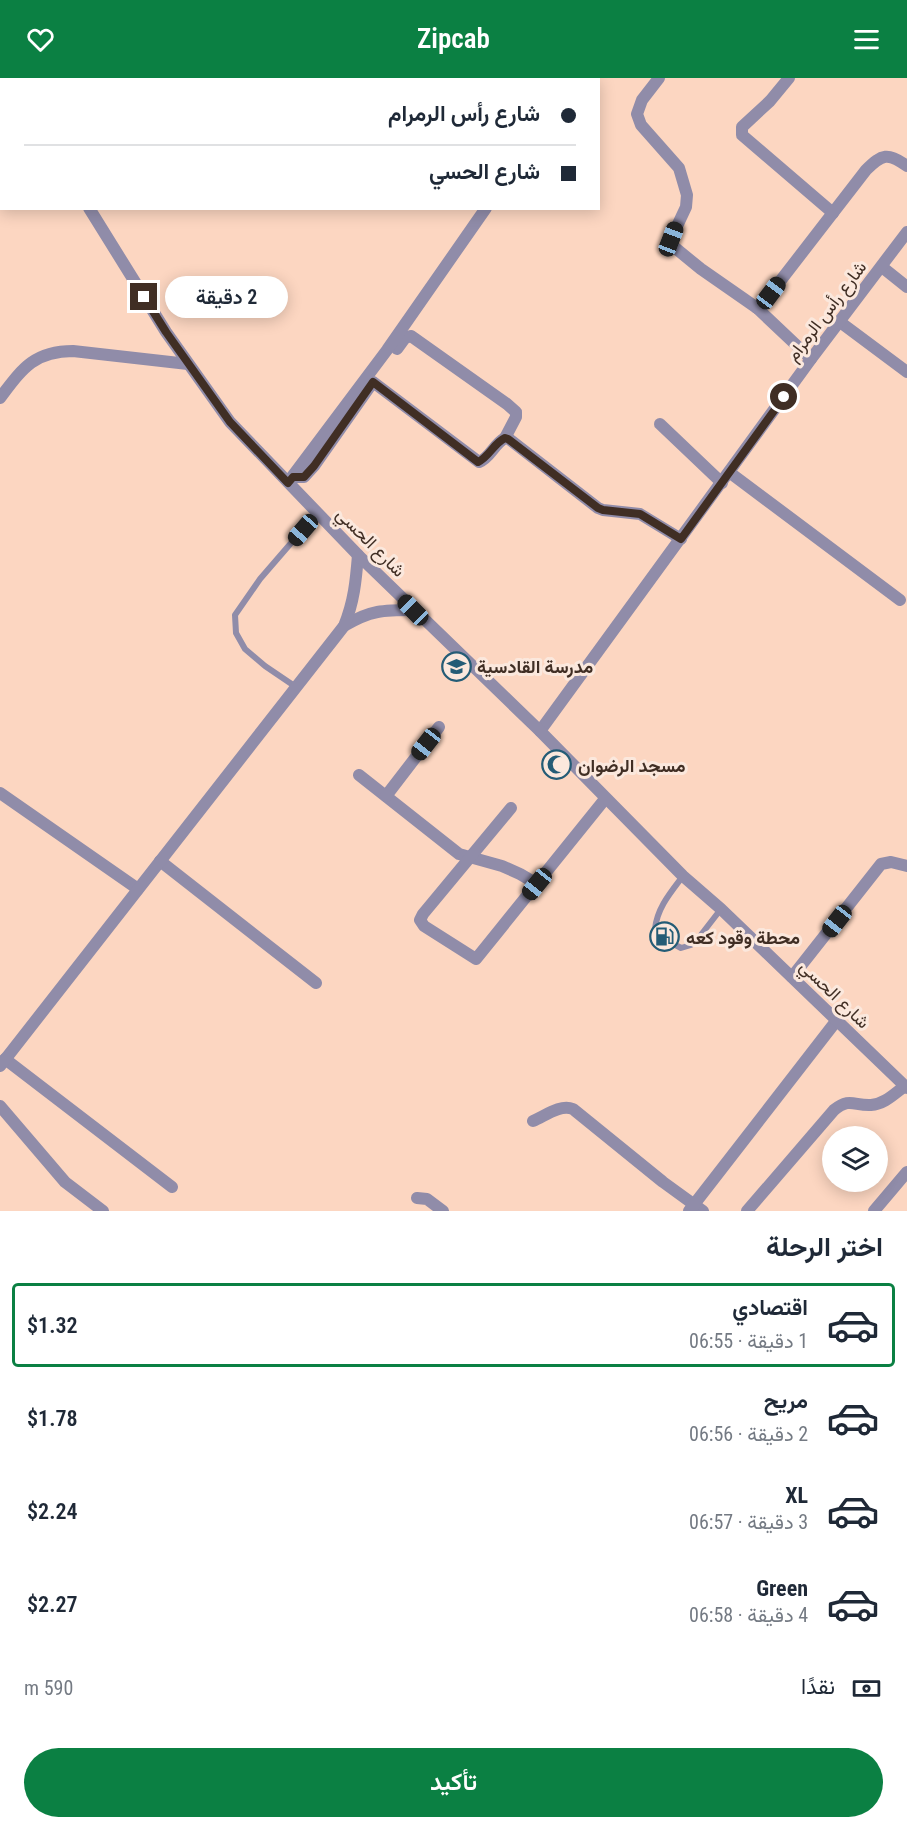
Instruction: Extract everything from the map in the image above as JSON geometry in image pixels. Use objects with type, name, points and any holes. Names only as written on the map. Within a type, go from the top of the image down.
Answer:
[{"type":"street","points":[[659,78],[642,100],[637,114],[641,125],[679,168],[687,195],[686,207],[671,239],[674,247],[701,270],[757,308],[811,359]]},
{"type":"street","points":[[789,78],[770,101],[742,127],[742,135],[833,213]]},
{"type":"street","points":[[757,308],[866,170],[878,158],[889,156],[907,166]]},
{"type":"street","name":"شارع الحسي","points":[[90,210],[166,332],[230,422],[290,480],[317,513],[357,555],[540,731],[683,876],[721,909],[906,1087]]},
{"type":"street","points":[[290,480],[304,477],[314,466],[373,382],[390,352],[485,210]]},
{"type":"street","name":"شارع رأس الرمرام","points":[[540,731],[811,359],[907,232]]},
{"type":"street","points":[[882,267],[907,287]]},
{"type":"street","points":[[840,322],[907,372]]},
{"type":"street","points":[[290,480],[390,352],[405,338],[411,336],[507,404],[516,412],[516,417],[505,438],[483,460],[478,462],[373,382]]},
{"type":"street","points":[[0,398],[21,370],[32,361],[45,354],[59,351],[188,364]]},
{"type":"street","points":[[660,424],[722,483]]},
{"type":"street","points":[[505,438],[598,508],[640,514],[681,539]]},
{"type":"street","points":[[729,472],[900,600]]},
{"type":"street","points":[[172,1187],[3,1063],[344,626],[355,593],[357,555]]},
{"type":"street","points":[[344,626],[369,613],[384,610],[413,610]]},
{"type":"street","points":[[386,796],[439,727]]},
{"type":"street","points":[[359,775],[459,854],[502,866],[537,884]]},
{"type":"street","points":[[0,793],[138,889]]},
{"type":"street","points":[[511,808],[420,920],[424,926],[473,958],[478,958],[605,799]]},
{"type":"street","points":[[160,861],[316,983]]},
{"type":"street","points":[[792,977],[881,864],[891,862],[907,866]]},
{"type":"street","points":[[533,1121],[561,1108],[573,1109],[695,1209],[837,1020]]},
{"type":"street","points":[[747,1211],[834,1110],[850,1102],[871,1105],[885,1101],[906,1087]]},
{"type":"street","points":[[0,1107],[65,1182],[103,1211]]},
{"type":"street","points":[[874,1211],[907,1172]]},
{"type":"street","points":[[417,1198],[427,1199],[443,1211]]},
{"type":"lane","points":[[296,687],[245,649],[236,633],[235,615],[260,579],[317,513]]},
{"type":"lane","points":[[683,876],[662,906],[656,921],[655,928],[670,942],[681,948],[691,945],[721,909]]},
{"type":"place","name":"مدرسة القادسية","points":[[456,666]]},
{"type":"place","name":"مسجد الرضوان","points":[[557,765]]},
{"type":"place","name":"محطة وقود كعه","points":[[665,937]]},
{"type":"route","points":[[144,297],[230,422],[288,483],[293,477],[304,477],[314,466],[373,382],[478,462],[481,462],[501,440],[508,439],[598,508],[640,514],[681,539],[784,397]]}]
